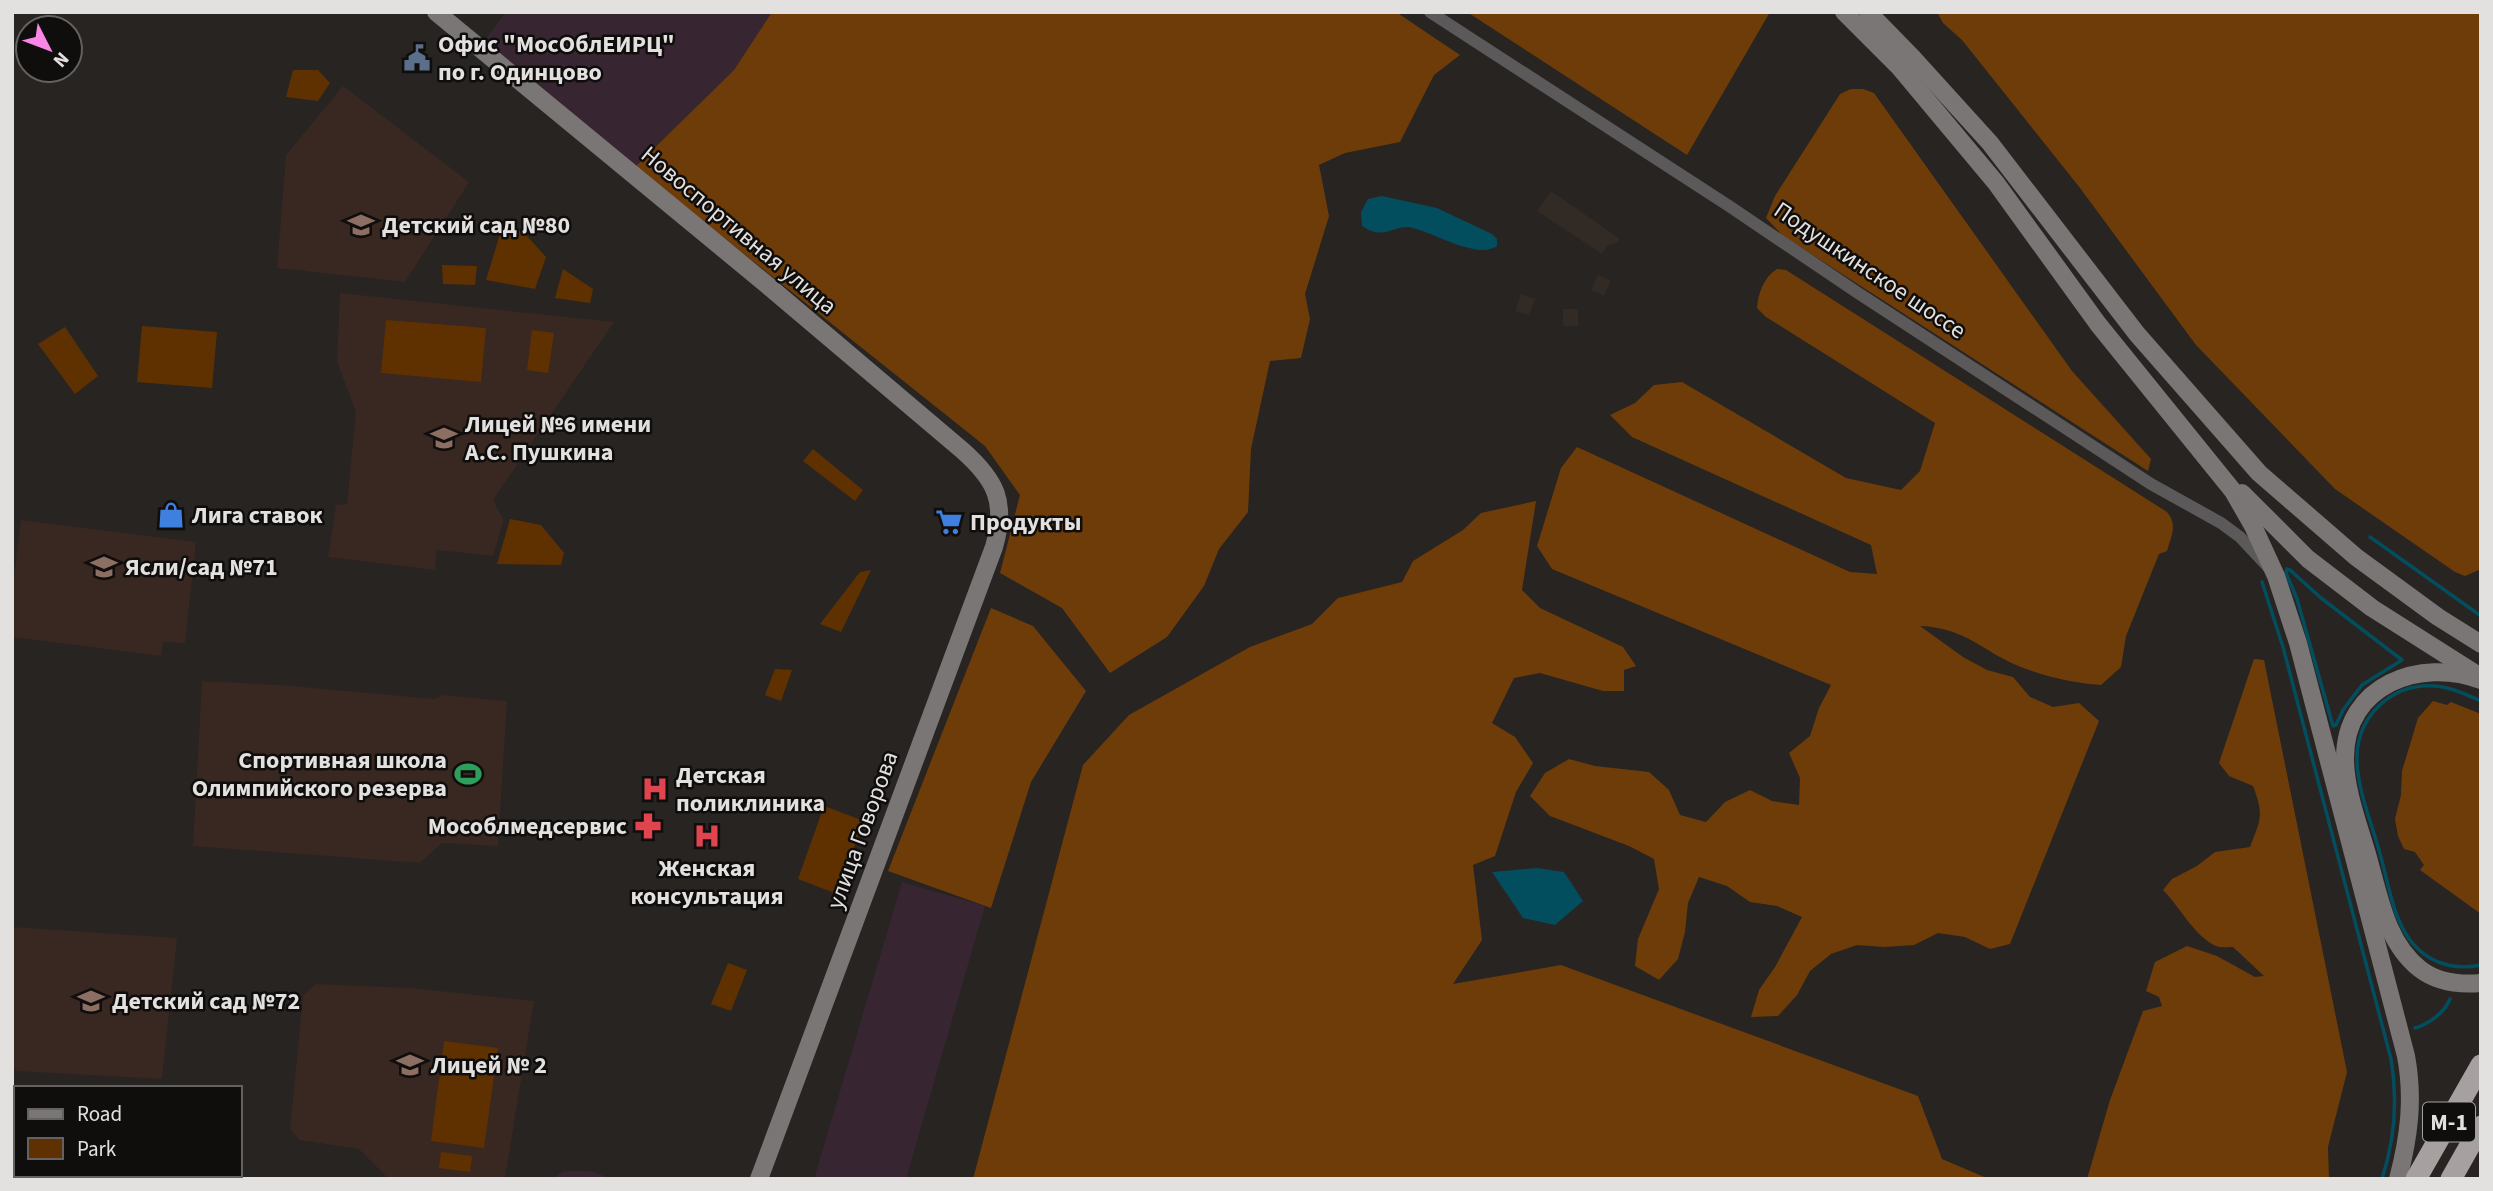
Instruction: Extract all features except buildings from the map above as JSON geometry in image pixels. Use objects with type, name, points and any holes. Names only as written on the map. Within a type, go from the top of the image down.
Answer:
[{"type":"highway","name":"М-1","points":[[2416,1179],[2481,1065]]},
{"type":"highway","name":"М-1","points":[[2451,1179],[2481,1126]]},
{"type":"main road","name":"Новоспортивная улица","points":[[436,12],[962,450],[985,472],[998,497]]},
{"type":"main road","points":[[1844,12],[1899,68],[1989,174],[2098,324],[2207,458],[2247,514],[2276,576],[2298,643],[2406,1056],[2410,1116],[2398,1179]]},
{"type":"main road","points":[[1868,12],[1990,143],[2137,334],[2259,473],[2356,557],[2420,605],[2481,645]]},
{"type":"main road","points":[[2207,458],[2308,559],[2372,608],[2481,678]]},
{"type":"main road","name":"улица Говорова","points":[[759,1179],[993,547],[1000,527],[998,497]]},
{"type":"main road","points":[[2481,678],[2459,674],[2421,673],[2402,677],[2386,685],[2371,695],[2354,716],[2346,741],[2345,755],[2350,793],[2384,914],[2394,938],[2409,958],[2429,975],[2452,983],[2481,983]]},
{"type":"street","name":"Подушкинское шоссе","points":[[1430,12],[2140,477],[2221,523],[2240,537],[2276,576]]},
{"type":"shaded area","points":[[506,12],[772,12],[734,70],[635,167],[482,44]]},
{"type":"shaded area","points":[[772,12],[1396,12],[1460,55],[1434,75],[1400,142],[1345,153],[1319,165],[1329,216],[1305,294],[1310,319],[1301,358],[1270,361],[1251,449],[1248,512],[1219,549],[1204,586],[1167,637],[1110,673],[1062,608],[1000,573],[1020,495],[985,446],[635,167],[734,70]]},
{"type":"shaded area","points":[[1467,12],[1770,12],[1687,155]]},
{"type":"shaded area","points":[[1937,12],[2481,12],[2481,569],[2465,576],[2455,572],[2335,489],[2196,345],[2080,188],[1962,40],[1943,23]]},
{"type":"shaded area","name":"Детский сад №80","points":[[343,86],[469,182],[405,282],[277,268],[286,155]]},
{"type":"shaded area","points":[[1851,89],[1874,93],[2072,371],[2151,459],[2148,471],[1783,236],[1766,218],[1775,196],[1840,94]]},
{"type":"shaded area","points":[[1551,191],[1620,239],[1615,244],[1608,245],[1602,254],[1537,211]]},
{"type":"shaded area","points":[[1777,269],[1786,270],[2167,512],[2173,526],[2167,551],[2159,554],[2126,636],[2121,667],[2101,685],[2041,674],[2007,661],[1950,631],[1920,626],[1963,657],[1987,670],[2013,677],[2030,697],[2053,707],[2079,703],[2099,721],[2010,944],[1990,949],[1965,937],[1938,933],[1914,945],[1857,945],[1831,954],[1810,971],[1797,995],[1778,1016],[1751,1017],[1759,990],[1775,967],[1802,917],[1777,906],[1750,902],[1727,886],[1699,877],[1688,903],[1685,932],[1678,959],[1659,980],[1635,966],[1638,939],[1659,889],[1654,859],[1629,846],[1550,816],[1530,796],[1545,773],[1569,759],[1595,766],[1649,772],[1669,790],[1680,815],[1706,822],[1725,802],[1750,790],[1772,801],[1799,805],[1800,778],[1789,753],[1810,736],[1819,708],[1831,685],[1552,569],[1537,546],[1561,468],[1577,447],[1850,572],[1877,574],[1871,545],[1632,437],[1610,415],[1635,403],[1654,385],[1682,382],[1846,478],[1901,490],[1920,471],[1935,423],[1766,317],[1757,308],[1759,297],[1765,281]]},
{"type":"shaded area","points":[[1598,275],[1611,281],[1604,296],[1591,290]]},
{"type":"shaded area","name":"Лицей №6 имени А.С. Пушкина","points":[[340,293],[614,322],[493,500],[504,520],[493,556],[437,550],[435,570],[328,557],[336,505],[347,504],[356,412],[337,362]]},
{"type":"shaded area","points":[[1521,294],[1535,299],[1529,315],[1515,311]]},
{"type":"shaded area","points":[[1563,309],[1578,309],[1578,326],[1563,326]]},
{"type":"shaded area","points":[[1536,501],[1522,590],[1540,608],[1623,647],[1636,666],[1624,670],[1624,691],[1603,691],[1540,673],[1514,678],[1492,723],[1515,737],[1533,763],[1516,792],[1495,856],[1473,865],[1482,940],[1453,984],[1561,965],[1918,1096],[1942,1159],[1989,1179],[973,1179],[1083,765],[1129,715],[1250,647],[1312,624],[1338,598],[1402,582],[1413,561],[1463,530],[1481,513]]},
{"type":"shaded area","name":"Ясли/сад №71","points":[[21,520],[196,542],[185,643],[163,642],[161,656],[12,637],[12,592]]},
{"type":"shaded area","points":[[991,608],[1033,626],[1086,691],[1031,782],[991,908],[888,871]]},
{"type":"shaded area","points":[[2254,659],[2264,660],[2347,1072],[2328,1147],[2329,1179],[2087,1179],[2110,1100],[2143,1011],[2162,1006],[2159,997],[2146,991],[2155,962],[2187,946],[2217,956],[2255,977],[2264,976],[2233,947],[2218,947],[2208,941],[2163,890],[2172,879],[2197,866],[2215,852],[2250,847],[2254,838],[2260,811],[2253,786],[2229,776],[2219,763]]},
{"type":"shaded area","points":[[202,681],[435,699],[442,695],[507,701],[498,846],[442,843],[420,863],[193,846]]},
{"type":"shaded area","points":[[2433,701],[2447,705],[2451,702],[2481,714],[2481,914],[2420,870],[2424,865],[2415,852],[2404,849],[2398,836],[2395,819],[2401,795],[2402,771],[2418,718]]},
{"type":"shaded area","points":[[902,882],[985,906],[906,1179],[814,1179]]},
{"type":"shaded area","name":"Детский сад №72","points":[[12,927],[177,938],[162,1079],[17,1071],[12,1065]]},
{"type":"shaded area","name":"Лицей № 2","points":[[316,984],[411,988],[534,1001],[505,1179],[389,1179],[359,1149],[299,1140],[290,1129],[303,995]]},
{"type":"shaded area","points":[[564,1171],[590,1171],[613,1179],[552,1179]]},
{"type":"green space","points":[[293,70],[318,70],[330,83],[318,101],[286,97]]},
{"type":"green space","points":[[504,221],[527,236],[546,257],[535,289],[486,280]]},
{"type":"green space","points":[[442,265],[477,266],[475,285],[443,284]]},
{"type":"green space","points":[[563,269],[593,289],[590,303],[555,298]]},
{"type":"green space","points":[[386,320],[486,328],[481,382],[381,373]]},
{"type":"green space","points":[[142,326],[217,332],[212,388],[137,382]]},
{"type":"green space","points":[[65,327],[98,376],[75,394],[38,344]]},
{"type":"green space","points":[[532,330],[554,333],[548,373],[527,370]]},
{"type":"green space","points":[[813,449],[863,490],[855,501],[803,461]]},
{"type":"green space","points":[[510,519],[541,525],[564,553],[561,565],[497,564]]},
{"type":"green space","points":[[871,570],[841,632],[820,624],[860,572]]},
{"type":"green space","points":[[775,669],[792,670],[781,701],[765,695]]},
{"type":"green space","points":[[824,806],[864,821],[837,894],[798,879]]},
{"type":"green space","points":[[728,963],[747,970],[731,1011],[711,1004]]},
{"type":"green space","points":[[444,1041],[498,1048],[484,1148],[431,1141]]},
{"type":"green space","points":[[441,1152],[472,1156],[470,1172],[439,1168]]},
{"type":"water","points":[[1382,196],[1437,208],[1492,234],[1497,239],[1497,246],[1478,250],[1409,227],[1381,232],[1369,230],[1362,226],[1361,212],[1368,199]]},
{"type":"water","points":[[1537,868],[1564,872],[1583,901],[1555,925],[1523,918],[1492,872]]},
{"type":"waterway","points":[[2370,537],[2481,616]]},
{"type":"waterway","points":[[2287,569],[2402,660],[2362,685],[2333,726],[2287,569]]},
{"type":"waterway","points":[[2262,582],[2283,647],[2391,1059],[2394,1119],[2382,1179]]},
{"type":"waterway","points":[[2481,701],[2435,686],[2420,686],[2393,695],[2381,704],[2364,726],[2357,755],[2362,793],[2402,928],[2417,948],[2431,959],[2455,966],[2481,965]]},
{"type":"waterway","points":[[2415,1028],[2436,1017],[2450,999]]},
{"type":"place","name":"Офис \"МосОблЕИРЦ\" по г. Одинцово","points":[[417,58]]},
{"type":"place","name":"Детский сад №80","points":[[361,225]]},
{"type":"place","name":"Лицей №6 имени А.С. Пушкина","points":[[444,438]]},
{"type":"place","name":"Лига ставок","points":[[171,515]]},
{"type":"place","name":"Продукты","points":[[949,522]]},
{"type":"place","name":"Ясли/сад №71","points":[[104,567]]},
{"type":"place","name":"Спортивная школа Олимпийского резерва","points":[[468,774]]},
{"type":"place","name":"Детская поликлиника","points":[[655,789]]},
{"type":"place","name":"Мособлмедсервис","points":[[648,826]]},
{"type":"place","name":"Женская консультация","points":[[707,836]]},
{"type":"place","name":"Детский сад №72","points":[[91,1001]]},
{"type":"place","name":"Лицей № 2","points":[[410,1065]]}]
